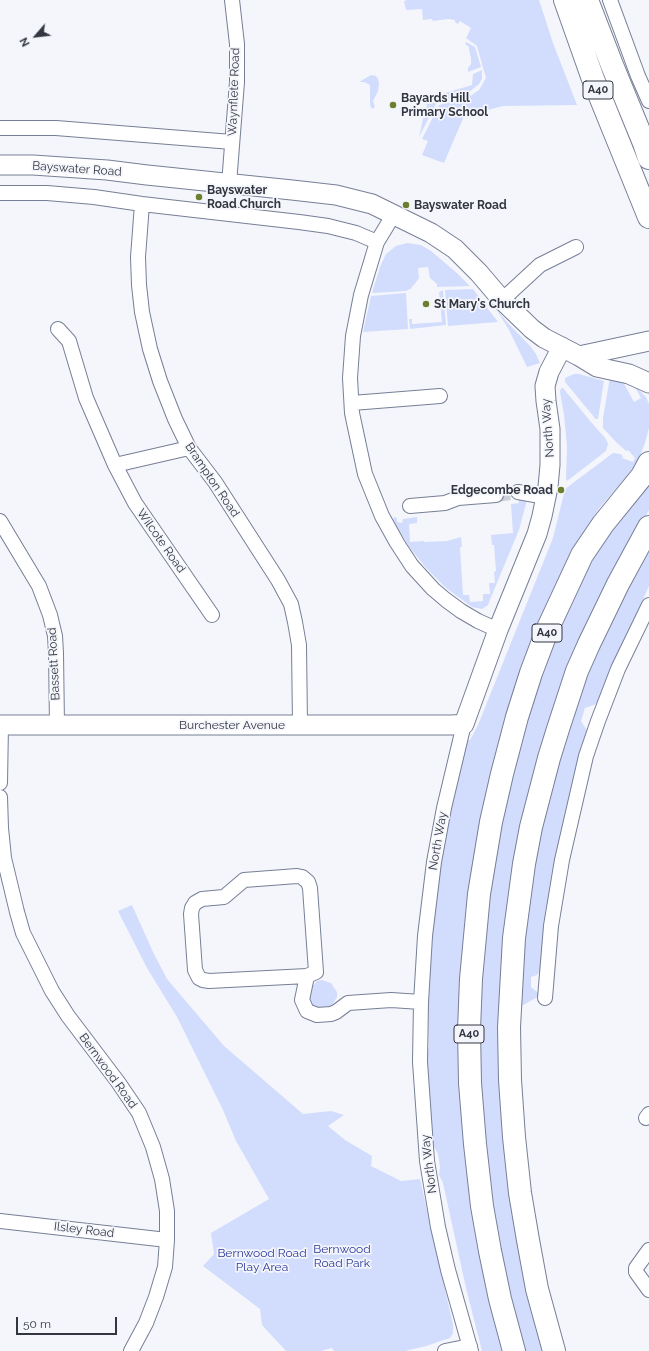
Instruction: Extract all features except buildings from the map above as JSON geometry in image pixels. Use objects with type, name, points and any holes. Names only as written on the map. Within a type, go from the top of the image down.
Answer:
[{"type":"highway","name":"A40","points":[[565,0],[594,79],[649,217]]},
{"type":"highway","name":"A40","points":[[587,0],[647,150]]},
{"type":"highway","name":"A40","points":[[514,1351],[500,1299],[482,1206],[470,1083],[469,1030],[471,979],[479,894],[491,822],[502,774],[517,717],[531,673],[548,628],[582,555],[600,529],[642,476],[649,463]]},
{"type":"highway","points":[[554,1351],[537,1289],[520,1193],[514,1137],[510,1080],[509,1027],[514,938],[524,864],[531,827],[546,766],[577,671],[618,584],[649,528]]},
{"type":"street","name":"Waynflete Road","points":[[229,184],[237,67],[237,44],[232,0]]},
{"type":"street","points":[[610,0],[638,76],[649,101]]},
{"type":"street","points":[[0,128],[56,128],[232,142]]},
{"type":"street","name":"Bayswater Road","points":[[0,165],[33,165],[107,170],[336,195],[360,201],[394,214],[431,233],[455,249],[480,273],[502,300],[532,329],[544,338],[597,367],[629,374],[649,383]]},
{"type":"street","points":[[0,193],[47,193],[94,197],[328,226],[356,233],[377,242]]},
{"type":"street","name":"Brampton Road","points":[[142,204],[138,257],[142,312],[150,349],[160,381],[175,419],[189,448],[215,482],[278,580],[291,604],[299,645],[300,725]]},
{"type":"street","points":[[394,214],[377,242],[361,295],[353,335],[350,378],[355,428],[360,452],[370,488],[382,516],[404,556],[419,575],[446,600],[472,618],[498,630]]},
{"type":"street","points":[[502,300],[540,265],[576,247]]},
{"type":"street","name":"Wilcote Road","points":[[58,329],[69,341],[86,398],[115,465],[135,503],[212,615]]},
{"type":"street","points":[[579,356],[649,341]]},
{"type":"street","name":"North Way","points":[[471,1348],[448,1270],[438,1227],[427,1161],[420,1062],[421,1002],[425,936],[434,862],[444,808],[464,724],[498,630],[537,534],[546,497],[551,440],[545,386],[549,372],[562,347]]},
{"type":"street","points":[[352,403],[440,396]]},
{"type":"street","points":[[115,465],[189,448]]},
{"type":"street","points":[[518,492],[546,497]]},
{"type":"street","points":[[410,506],[446,503],[458,498],[496,494]]},
{"type":"street","name":"Bassett Road","points":[[0,521],[39,586],[50,615],[55,636],[57,726]]},
{"type":"street","points":[[545,998],[552,926],[562,860],[586,756],[618,669],[649,605]]},
{"type":"street","name":"Burchester Avenue","points":[[1,725],[464,724]]},
{"type":"street","points":[[0,783],[1,725]]},
{"type":"street","name":"Bernwood Road","points":[[0,797],[4,858],[17,912],[35,959],[52,992],[68,1016],[118,1082],[139,1113],[153,1147],[162,1179],[167,1212],[165,1266],[146,1324],[131,1351]]},
{"type":"street","points":[[297,876],[302,877],[308,882],[310,888],[316,972],[307,976],[209,981],[199,978],[195,970],[192,908],[202,899],[224,897],[244,880],[297,876]]},
{"type":"street","points":[[307,976],[302,1000],[307,1012],[317,1016],[336,1012],[348,1003],[391,1000],[421,1002]]},
{"type":"street","name":"Ilsley Road","points":[[0,1221],[167,1240]]},
{"type":"street","points":[[649,1250],[636,1268],[636,1272],[649,1290]]},
{"type":"street","points":[[445,1351],[471,1348]]},
{"type":"green space","points":[[539,0],[553,43],[577,105],[503,106],[464,116],[444,163],[422,155],[428,141],[422,139],[439,105],[472,95],[479,90],[486,78],[477,46],[466,38],[471,28],[460,21],[458,24],[455,20],[423,20],[422,9],[406,10],[404,1]]},
{"type":"green space","points":[[466,42],[475,47],[481,67],[468,72],[468,68],[471,64],[471,58],[469,47],[465,44]]},
{"type":"green space","points":[[482,70],[482,79],[479,84],[469,92],[461,96],[437,102],[419,137],[424,108],[427,107],[424,95],[426,93],[435,96],[472,85],[473,74]]},
{"type":"green space","points":[[371,75],[376,76],[379,84],[378,91],[373,101],[375,107],[372,109],[370,105],[370,85],[364,82],[359,82]]},
{"type":"green space","points":[[407,243],[421,245],[431,251],[470,286],[437,287],[437,284],[430,278],[428,267],[418,268],[419,278],[412,288],[406,291],[372,293],[380,267],[386,254],[396,246]]},
{"type":"green space","points":[[473,289],[498,322],[448,326],[445,290]]},
{"type":"green space","points":[[443,290],[446,325],[410,329],[409,319],[412,319],[412,324],[442,322],[439,292]]},
{"type":"green space","points":[[406,293],[408,329],[363,332],[371,296]]},
{"type":"green space","points":[[487,296],[506,321],[530,346],[540,363],[527,367],[509,330],[498,312],[486,297]]},
{"type":"green space","points":[[574,374],[604,381],[598,419],[595,419],[565,382],[565,378]]},
{"type":"green space","points":[[610,377],[622,380],[634,402],[641,398],[634,385],[646,397],[649,404],[649,428],[639,458],[629,474],[600,507],[573,548],[517,679],[499,747],[461,966],[506,1351],[482,1351],[466,1288],[443,1183],[439,1175],[440,1167],[438,1154],[432,1143],[426,1052],[429,1048],[428,1004],[430,936],[445,832],[467,740],[470,740],[478,725],[553,538],[565,489],[613,453],[620,454],[623,456],[622,458],[633,462],[635,458],[628,450],[626,451],[617,443],[603,428],[603,418]]},
{"type":"green space","points":[[561,388],[563,388],[606,439],[608,444],[606,451],[567,481],[567,446],[560,392]]},
{"type":"green space","points":[[649,485],[649,510],[616,569],[504,934],[499,1026],[499,1082],[503,1122],[544,1351],[522,1351],[495,1239],[477,1070],[484,922],[509,773],[549,650],[587,570],[602,545],[614,526]]},
{"type":"green space","points":[[518,498],[527,500],[519,530],[488,605],[482,609],[472,607],[446,588],[427,569],[410,548],[393,521],[394,517],[397,518],[397,522],[402,523],[403,519],[417,517],[417,523],[409,524],[410,542],[447,541],[461,537],[462,547],[460,547],[463,595],[469,595],[470,602],[483,601],[483,594],[490,594],[489,583],[495,583],[494,572],[496,571],[494,545],[492,545],[491,535],[513,533],[511,504],[519,503]]},
{"type":"green space","points":[[649,544],[649,586],[598,702],[585,708],[581,721],[588,732],[566,810],[551,888],[541,970],[537,975],[531,977],[531,987],[541,995],[518,1008],[523,939],[536,835],[562,742],[597,649]]},
{"type":"green space","name":"Bernwood Road Park","points":[[132,905],[167,979],[224,1046],[303,1114],[331,1111],[344,1115],[328,1126],[345,1140],[372,1156],[371,1166],[401,1181],[420,1179],[453,1325],[453,1333],[450,1338],[405,1351],[334,1351],[332,1348],[321,1351],[286,1351],[262,1325],[260,1309],[203,1266],[214,1254],[211,1233],[269,1199],[236,1141],[223,1110],[177,1017],[147,968],[118,911]]},
{"type":"green space","points":[[322,980],[331,983],[337,992],[337,997],[331,1006],[324,1009],[315,1008],[309,999],[310,989],[317,981]]},
{"type":"tunnel","points":[[496,495],[518,492]]},
{"type":"place","name":"Bayards Hill Primary School","points":[[393,105]]},
{"type":"place","name":"Bayswater Road Church","points":[[199,197]]},
{"type":"place","name":"Bayswater Road","points":[[406,205]]},
{"type":"place","name":"St Mary's Church","points":[[426,304]]},
{"type":"place","name":"Edgecombe Road","points":[[561,490]]},
{"type":"park label","name":"Bernwood Road Play Area","points":[[262,1260]]}]
